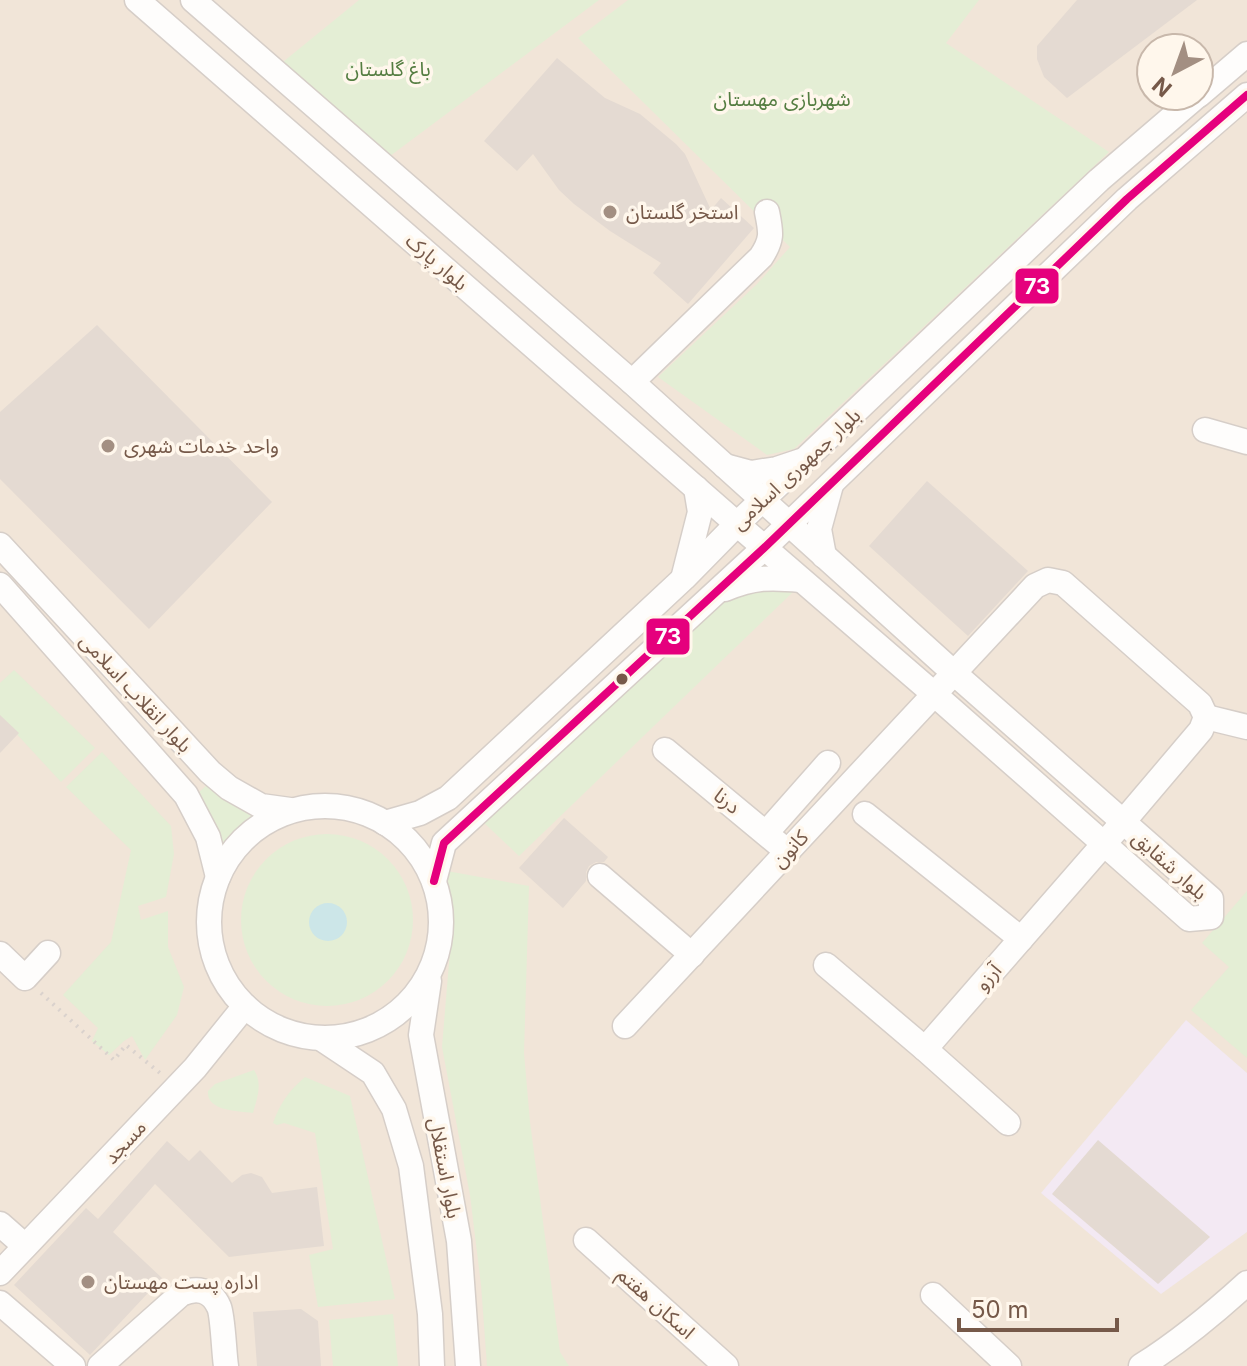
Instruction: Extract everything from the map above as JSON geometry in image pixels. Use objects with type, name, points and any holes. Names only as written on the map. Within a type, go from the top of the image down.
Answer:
[{"type":"street","name":"بلوار پارک","points":[[137,0],[764,548]]},
{"type":"street","name":"بلوار پارک","points":[[193,0],[632,382],[787,524]]},
{"type":"street","name":"بلوار جمهوری اسلامی","points":[[1215,81],[1247,54]]},
{"type":"street","name":"بلوار جمهوری اسلامی","points":[[434,881],[444,843],[764,548],[1127,199],[1247,95]]},
{"type":"street","name":"بلوار جمهوری اسلامی","points":[[385,823],[420,813],[448,798],[684,578],[1099,180],[1178,112]]},
{"type":"street","points":[[632,382],[761,257],[769,243],[771,231],[767,212]]},
{"type":"street","points":[[1205,430],[1247,442]]},
{"type":"street","points":[[722,465],[751,473],[777,469],[807,459]]},
{"type":"street","points":[[824,556],[819,529],[832,481]]},
{"type":"street","points":[[684,578],[700,512],[696,488]]},
{"type":"street","name":"بلوار شقایق","points":[[764,548],[1189,919],[1211,917],[1211,899],[787,524]]},
{"type":"street","name":"بلوار انقلاب اسلامی","points":[[0,545],[210,772],[229,788],[261,806],[292,810]]},
{"type":"street","points":[[715,593],[747,580],[801,580]]},
{"type":"street","name":"کانون","points":[[625,1026],[1035,586],[1048,580],[1063,583],[1200,704],[1204,723]]},
{"type":"street","name":"بلوار انقلاب اسلامی","points":[[0,585],[186,795],[208,837],[218,877]]},
{"type":"street","points":[[1204,723],[1247,727]]},
{"type":"street","name":"آرزو","points":[[925,1049],[1123,822],[1204,723]]},
{"type":"street","name":"درنا","points":[[665,750],[788,852]]},
{"type":"street","points":[[766,833],[828,763]]},
{"type":"street","points":[[316,806],[340,807],[364,812],[385,823],[414,848],[434,881],[440,903],[441,927],[439,950],[431,972],[416,995],[397,1014],[374,1028],[349,1036],[322,1039],[294,1034],[268,1023],[245,1006],[227,985],[215,960],[209,932],[210,904],[218,877],[230,854],[268,820],[292,810],[316,806]]},
{"type":"street","points":[[865,814],[1021,939]]},
{"type":"street","points":[[600,876],[692,955]]},
{"type":"street","points":[[0,954],[25,978],[48,953]]},
{"type":"street","points":[[826,965],[1008,1123]]},
{"type":"street","name":"بلوار استقلال","points":[[431,972],[421,1035],[459,1241],[468,1366]]},
{"type":"street","name":"مسجد","points":[[0,1273],[176,1087],[245,1006]]},
{"type":"street","name":"بلوار استقلال","points":[[322,1039],[373,1073],[394,1109],[411,1166],[430,1314],[432,1366]]},
{"type":"street","points":[[0,1224],[25,1246]]},
{"type":"street","name":"اسکان هفتم","points":[[586,1240],[726,1366]]},
{"type":"street","points":[[1141,1366],[1168,1349],[1247,1283]]},
{"type":"street","points":[[100,1366],[181,1294],[192,1289],[204,1291],[219,1308],[226,1366]]},
{"type":"street","points":[[933,1295],[1009,1366]]},
{"type":"street","points":[[0,1303],[73,1366]]},
{"type":"path","points":[[25,978],[114,1060],[126,1045],[176,1087]]},
{"type":"shaded area","points":[[0,0],[1247,0],[1247,1366],[0,1366]]},
{"type":"shaded area","points":[[1186,1020],[1247,1073],[1247,1232],[1161,1294],[1041,1193]]},
{"type":"green space","name":"باغ گلستان","points":[[359,0],[599,0],[386,159],[278,66]]},
{"type":"green space","name":"شهربازی مهستان","points":[[628,0],[979,0],[946,43],[1109,152],[794,449],[767,455],[658,377],[757,284],[790,247],[578,38]]},
{"type":"green space","points":[[769,586],[793,592],[519,856],[480,819],[724,598]]},
{"type":"green space","points":[[14,670],[95,748],[61,782],[0,716],[0,683]]},
{"type":"green space","points":[[102,752],[171,826],[174,854],[166,897],[138,906],[141,920],[168,911],[168,947],[184,987],[177,1015],[145,1060],[132,1036],[109,1055],[92,1041],[98,1028],[63,995],[111,942],[131,850],[66,787]]},
{"type":"green space","points":[[207,785],[254,816],[224,846],[210,813],[197,794]]},
{"type":"green space","points":[[327,834],[360,841],[387,860],[406,887],[413,920],[406,953],[387,980],[360,999],[327,1006],[294,999],[267,980],[248,953],[241,920],[248,887],[267,860],[294,841]]},
{"type":"green space","points":[[447,871],[529,886],[524,1053],[560,1352],[569,1366],[487,1366],[470,1195],[442,1047],[451,939]]},
{"type":"green space","points":[[1247,891],[1247,1058],[1191,1010],[1229,967],[1202,943]]},
{"type":"green space","points":[[254,1070],[259,1086],[253,1113],[224,1109],[212,1103],[208,1091],[215,1084]]},
{"type":"green space","points":[[305,1077],[350,1096],[395,1299],[318,1307],[309,1255],[333,1249],[315,1133],[284,1123],[273,1123],[286,1098]]},
{"type":"green space","points":[[393,1314],[398,1366],[333,1366],[329,1320]]},
{"type":"water","points":[[328,903],[342,908],[347,922],[342,936],[328,941],[314,936],[309,922],[314,908]]},
{"type":"building","points":[[1077,0],[1197,0],[1155,32],[1135,32],[1135,47],[1067,98],[1044,77],[1037,59],[1037,46]]},
{"type":"building","points":[[557,58],[605,98],[640,114],[676,144],[685,154],[711,210],[721,198],[754,228],[688,304],[653,273],[661,263],[574,204],[559,190],[533,154],[517,171],[484,141]]},
{"type":"building","name":"واحد خدمات شهری","points":[[97,325],[272,502],[149,629],[0,479],[0,412]]},
{"type":"building","points":[[927,481],[1028,571],[968,636],[869,546]]},
{"type":"building","points":[[0,715],[19,733],[0,753]]},
{"type":"building","points":[[564,818],[608,857],[604,862],[589,866],[586,881],[563,908],[519,868]]},
{"type":"building","points":[[1098,1140],[1210,1237],[1158,1284],[1052,1194]]},
{"type":"building","points":[[167,1141],[189,1161],[200,1150],[232,1183],[242,1175],[251,1173],[262,1177],[272,1193],[317,1187],[324,1246],[229,1257],[155,1184],[113,1232],[162,1278],[90,1355],[14,1285],[86,1208],[98,1219]]},
{"type":"building","points":[[301,1309],[318,1321],[321,1366],[257,1366],[253,1312]]},
{"type":"transit line","name":"73","points":[[434,881],[444,843],[764,548],[1127,199],[1247,95]]},
{"type":"place","name":"استخر گلستان","points":[[610,212]]},
{"type":"place","name":"واحد خدمات شهری","points":[[108,446]]},
{"type":"place","name":"اداره پست مهستان","points":[[88,1282]]}]
